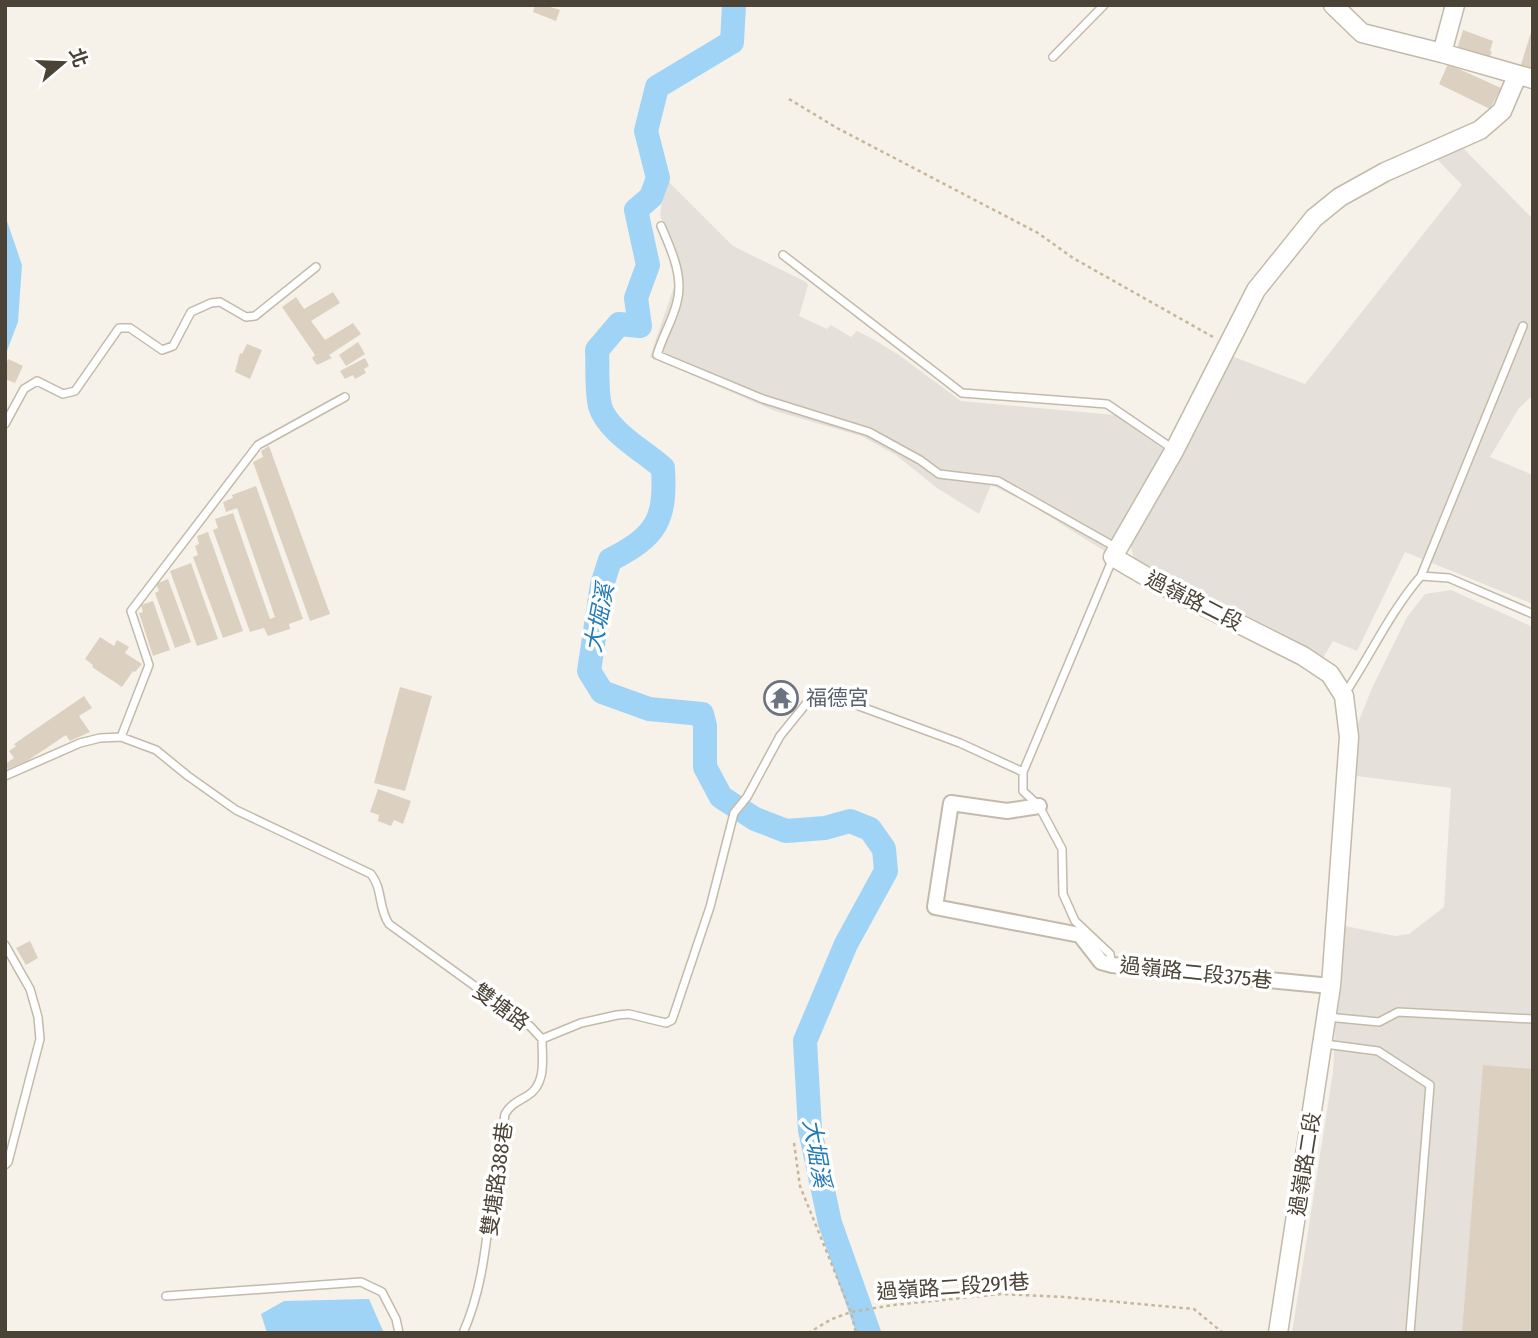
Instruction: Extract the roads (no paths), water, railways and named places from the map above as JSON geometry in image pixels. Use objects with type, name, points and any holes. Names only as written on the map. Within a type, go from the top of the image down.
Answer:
[{"type":"street","points":[[1116,553],[1174,451],[1226,344],[1256,290],[1314,218],[1340,197],[1385,172],[1480,130],[1502,111],[1525,77],[1442,52],[1362,33],[1333,5]]},
{"type":"street","points":[[1442,52],[1455,5]]},
{"type":"street","name":"過嶺路二段","points":[[1116,553],[1154,581],[1303,656],[1330,674],[1344,696],[1349,737],[1331,986],[1278,1333]]},
{"type":"street","name":"過嶺路二段375巷","points":[[1039,806],[1007,811],[951,803],[935,907],[1080,935],[1101,962],[1112,965],[1331,986]]},
{"type":"lane","points":[[1053,57],[1104,5]]},
{"type":"lane","points":[[661,226],[679,279],[679,292],[657,355],[763,399],[869,432],[920,460],[939,474],[998,481],[1116,553],[1023,772],[1023,791],[1039,806],[1062,849],[1063,894],[1075,921],[1110,954],[1112,965]]},
{"type":"lane","points":[[783,255],[962,393],[1107,404],[1174,451]]},
{"type":"lane","points":[[5,424],[24,389],[37,381],[63,394],[75,391],[119,328],[130,328],[162,350],[168,349],[173,346],[191,312],[220,302],[246,317],[255,316],[316,267]]},
{"type":"lane","points":[[1344,696],[1401,600],[1420,576],[1523,326]]},
{"type":"lane","points":[[121,737],[149,665],[131,611],[258,445],[345,397]]},
{"type":"lane","points":[[1420,576],[1449,578],[1533,614]]},
{"type":"lane","name":"雙塘路","points":[[5,776],[80,743],[100,738],[121,737],[156,750],[236,810],[371,874],[379,889],[380,908],[389,924],[530,1026],[542,1039],[600,1017],[629,1014],[666,1023],[672,1020],[710,907],[734,813],[747,797],[789,722],[814,694],[822,693],[960,744],[1023,772]]},
{"type":"lane","points":[[5,945],[30,989],[38,1017],[40,1039],[8,1163],[5,1165]]},
{"type":"lane","points":[[1327,1017],[1379,1022],[1398,1012],[1533,1019]]},
{"type":"lane","name":"雙塘路388巷","points":[[463,1333],[486,1257],[492,1193],[505,1114],[510,1105],[533,1093],[541,1082],[542,1039]]},
{"type":"lane","points":[[1324,1043],[1378,1051],[1430,1085],[1410,1333]]},
{"type":"lane","points":[[166,1296],[361,1282],[382,1293],[396,1320],[399,1333]]},
{"type":"water","points":[[5,215],[22,265],[18,322],[5,356]]},
{"type":"water","points":[[369,1299],[384,1333],[267,1333],[261,1314],[284,1301]]},
{"type":"waterway","name":"大堀溪","points":[[734,5],[732,42],[657,87],[646,131],[658,178],[651,197],[636,210],[648,265],[636,298],[640,326],[619,324],[597,350],[598,393],[604,415],[618,432],[663,468],[664,486],[663,501],[655,525],[639,543],[610,560],[602,585],[589,671],[602,692],[649,709],[702,714],[705,726],[705,767],[721,797],[755,819],[786,831],[825,828],[850,821],[870,829],[884,849],[886,871],[846,944],[805,1041],[810,1130],[830,1223],[869,1333]]},
{"type":"place","name":"福德宮","points":[[781,698]]}]
